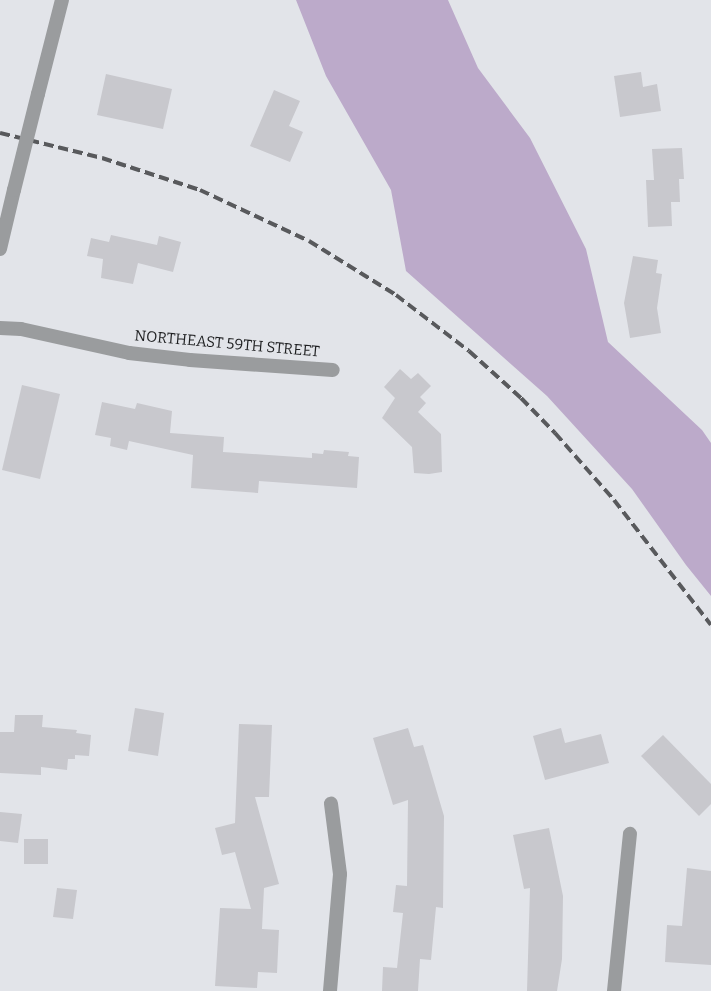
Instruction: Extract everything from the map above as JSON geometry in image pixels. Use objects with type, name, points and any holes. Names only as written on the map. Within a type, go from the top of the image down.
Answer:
[{"type":"street","points":[[0,249],[62,0]]},
{"type":"street","name":"NORTHEAST 59TH STREET","points":[[0,328],[21,329],[129,353],[190,360],[333,370]]},
{"type":"street","points":[[330,991],[340,880],[331,804]]},
{"type":"street","points":[[614,991],[630,834]]},
{"type":"shaded area","points":[[296,0],[448,0],[478,68],[530,138],[586,249],[608,342],[702,430],[711,443],[711,596],[686,565],[632,489],[547,396],[406,271],[391,190],[326,76]]},
{"type":"building","points":[[641,72],[643,87],[657,84],[661,111],[620,117],[614,76]]},
{"type":"building","points":[[106,74],[172,89],[163,129],[97,115]]},
{"type":"building","points":[[274,90],[300,101],[289,126],[303,132],[290,162],[250,146]]},
{"type":"building","points":[[682,148],[684,179],[679,179],[680,202],[671,202],[672,226],[648,227],[646,180],[654,180],[652,149]]},
{"type":"building","points":[[111,235],[157,245],[159,236],[181,242],[173,272],[138,263],[133,284],[101,278],[103,259],[87,256],[91,238],[109,242]]},
{"type":"building","points":[[633,256],[658,260],[656,273],[662,274],[657,308],[661,333],[630,338],[624,303]]},
{"type":"building","points":[[400,369],[411,379],[418,373],[431,386],[420,397],[426,403],[418,412],[441,434],[442,472],[429,474],[414,473],[412,447],[382,418],[395,398],[384,387]]},
{"type":"building","points":[[22,385],[60,394],[40,479],[2,470]]},
{"type":"building","points":[[102,402],[135,409],[137,403],[172,411],[170,433],[224,437],[223,452],[312,458],[312,453],[323,454],[324,450],[349,452],[348,456],[359,457],[357,488],[259,481],[258,493],[191,488],[193,455],[129,441],[127,450],[110,446],[111,438],[95,435]]},
{"type":"building","points":[[135,708],[164,713],[158,756],[128,751]]},
{"type":"building","points":[[15,715],[43,715],[42,727],[77,730],[76,733],[91,735],[89,756],[75,755],[75,759],[68,759],[67,770],[41,767],[41,775],[0,773],[0,732],[14,732]]},
{"type":"building","points":[[239,724],[272,725],[269,797],[255,797],[279,884],[264,888],[262,929],[279,930],[277,973],[258,972],[257,988],[215,986],[220,908],[251,909],[235,852],[222,855],[215,828],[235,823]]},
{"type":"building","points":[[408,728],[414,747],[423,745],[444,816],[443,908],[436,907],[431,960],[420,959],[418,991],[382,991],[383,967],[397,968],[403,913],[393,912],[396,885],[407,886],[408,800],[393,805],[373,738]]},
{"type":"building","points":[[561,728],[565,743],[601,734],[609,763],[545,780],[533,736]]},
{"type":"building","points":[[663,735],[711,784],[711,804],[699,816],[641,756]]},
{"type":"building","points":[[0,812],[22,814],[18,843],[0,841]]},
{"type":"building","points":[[549,828],[563,896],[562,959],[557,991],[527,991],[530,888],[524,889],[513,835]]},
{"type":"building","points":[[24,839],[48,839],[48,864],[24,864]]},
{"type":"building","points":[[687,868],[711,871],[711,965],[665,962],[667,925],[682,926]]},
{"type":"building","points":[[57,888],[77,890],[73,919],[53,917]]},
{"type":"railway","points":[[0,133],[102,158],[200,190],[309,241],[396,295],[469,351],[521,398],[555,433],[614,500],[711,625]]}]
